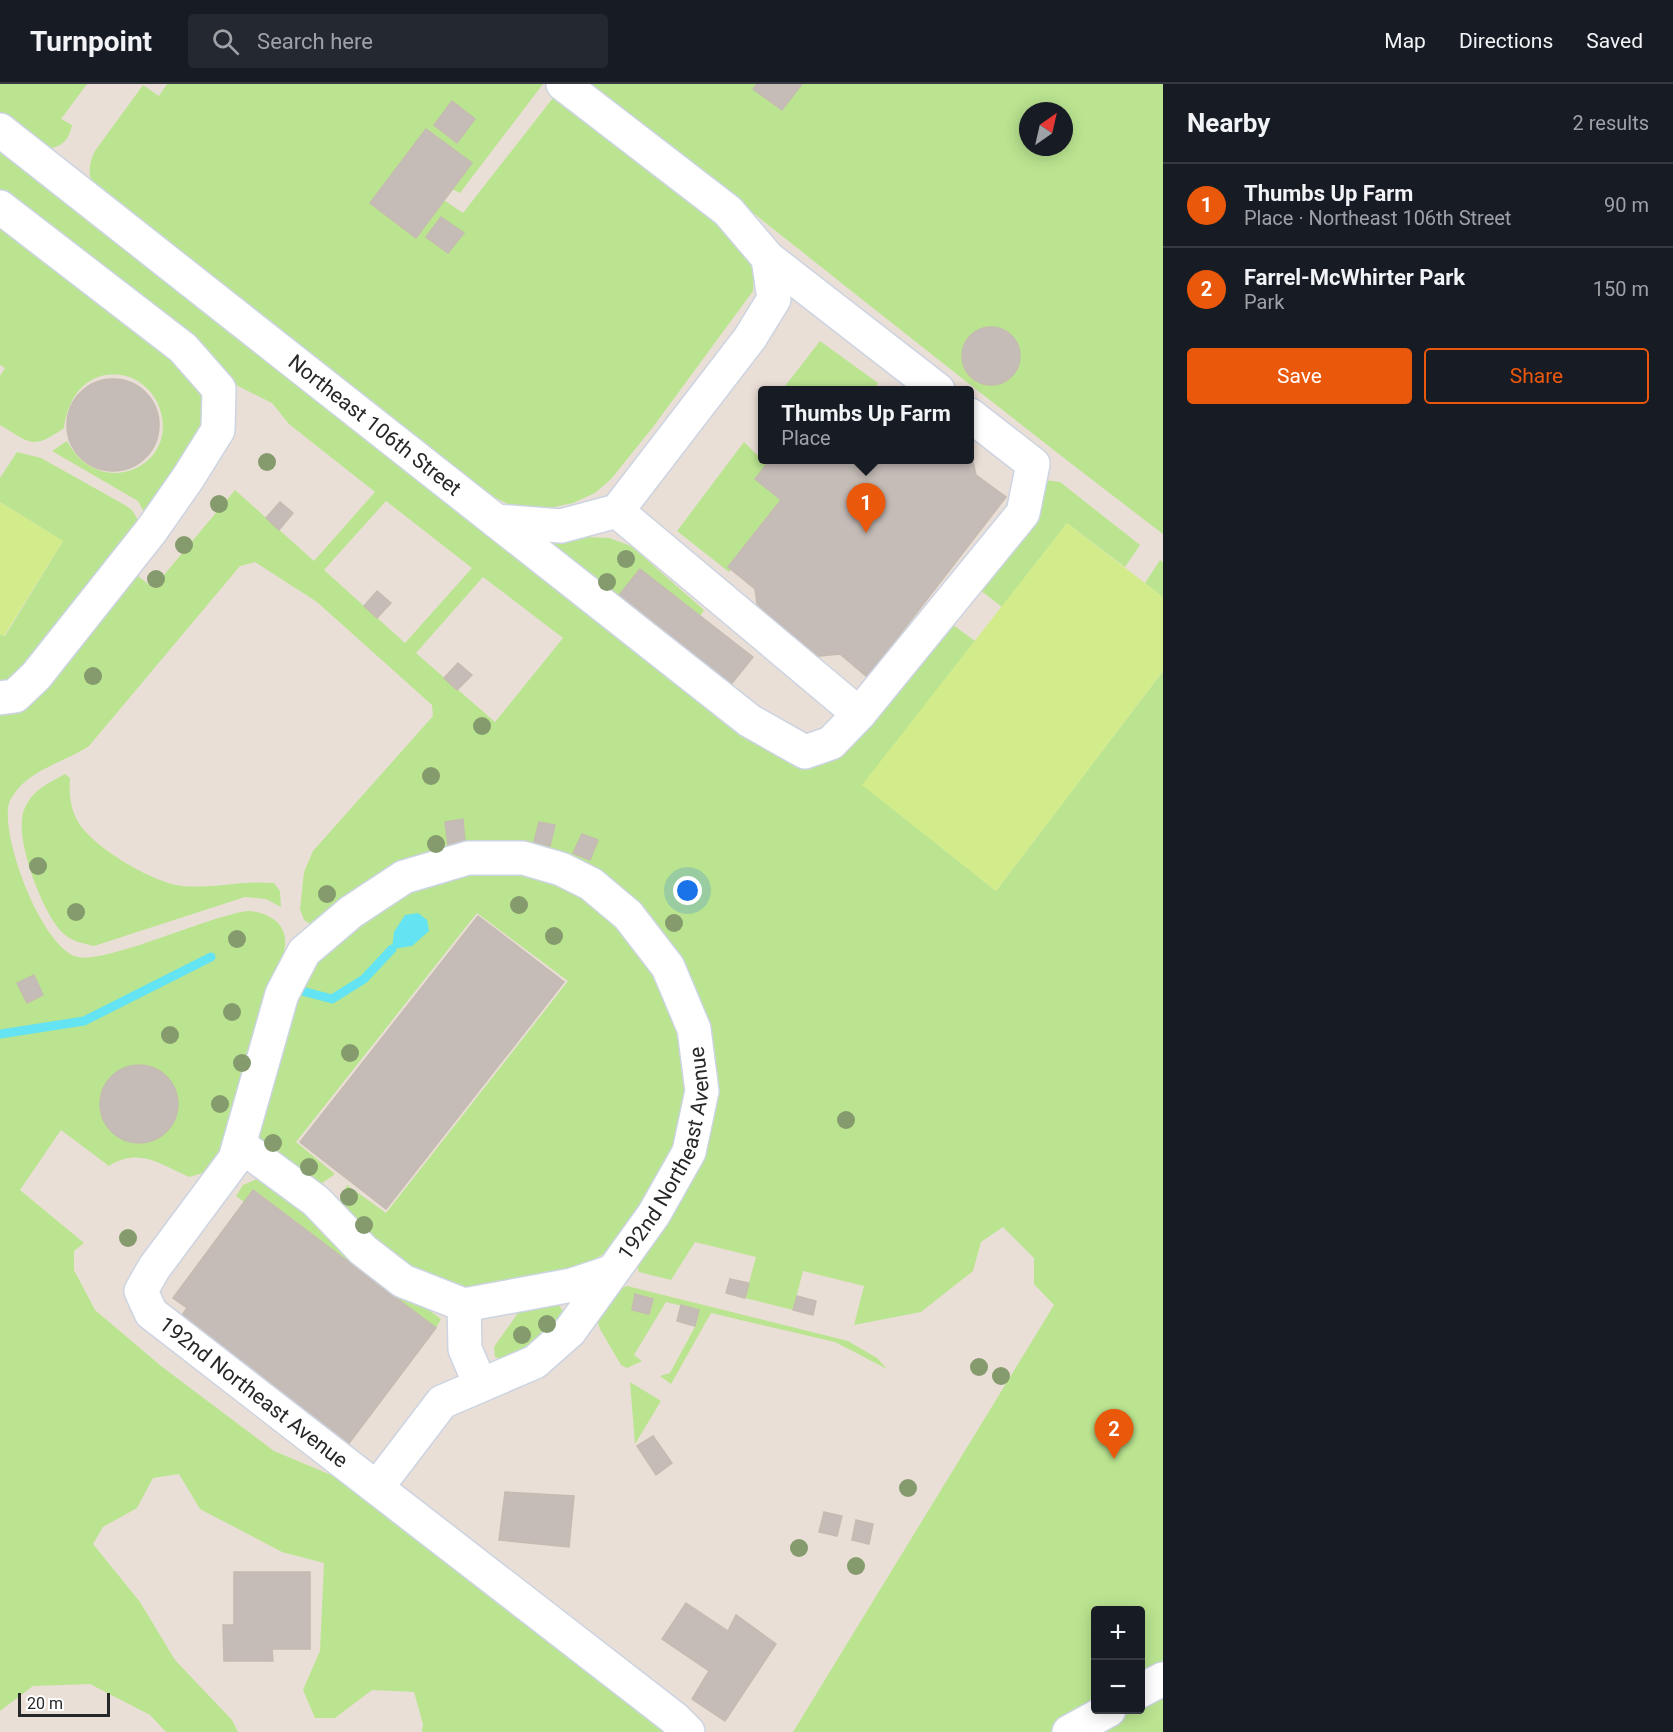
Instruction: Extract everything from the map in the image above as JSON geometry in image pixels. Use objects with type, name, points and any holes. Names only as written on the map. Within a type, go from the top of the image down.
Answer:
[{"type":"street","points":[[564,84],[728,211],[768,258],[933,386]]},
{"type":"street","name":"Northeast 106th Street","points":[[0,130],[750,721],[805,752],[831,743],[859,714],[1023,513],[1033,464],[974,419]]},
{"type":"street","points":[[0,207],[183,348],[219,389],[218,430],[163,513],[36,676],[15,696],[0,698]]},
{"type":"street","points":[[496,521],[561,526],[616,511],[756,328],[774,299],[768,258]]},
{"type":"street","points":[[616,511],[859,714]]},
{"type":"street","name":"192nd Northeast Avenue","points":[[378,1486],[441,1402],[536,1362],[570,1331],[654,1214],[688,1152],[702,1091],[694,1029],[668,967],[628,915],[591,884],[561,869],[523,858],[468,858],[404,877],[351,912],[304,952],[282,994],[235,1159],[154,1268],[141,1291],[151,1312],[335,1456],[378,1486],[674,1718],[688,1732]]},
{"type":"street","points":[[240,1145],[316,1201],[363,1250],[403,1281],[464,1305],[572,1285],[611,1272]]},
{"type":"street","points":[[464,1305],[465,1349],[480,1384]]},
{"type":"street","points":[[1145,1689],[1163,1679]]},
{"type":"street","points":[[1069,1732],[1102,1714]]},
{"type":"green space","points":[[0,84],[87,84],[61,119],[72,125],[69,135],[58,146],[48,149],[0,117]]},
{"type":"green space","points":[[167,84],[543,84],[460,193],[452,189],[444,200],[463,213],[556,94],[718,217],[748,253],[754,270],[753,291],[653,427],[611,479],[595,493],[573,503],[545,509],[510,505],[474,487],[97,192],[90,172],[95,151],[143,85],[159,96]]},
{"type":"green space","points":[[590,84],[1163,84],[1163,534],[971,386]]},
{"type":"green space","points":[[0,151],[426,488],[749,730],[809,770],[828,758],[1045,480],[1060,482],[1140,545],[1125,567],[1067,523],[1002,607],[980,590],[953,625],[975,641],[863,785],[996,891],[1163,671],[1163,1732],[793,1732],[1054,1305],[1034,1284],[1034,1258],[1003,1227],[981,1242],[973,1271],[921,1312],[854,1325],[864,1286],[803,1271],[793,1310],[745,1298],[756,1257],[695,1242],[671,1280],[639,1272],[634,1257],[706,1126],[654,930],[495,848],[314,926],[304,920],[300,909],[304,872],[313,851],[433,716],[432,705],[317,602],[255,562],[240,566],[89,746],[44,769],[24,783],[9,803],[8,819],[17,864],[38,913],[64,949],[78,957],[90,957],[126,949],[208,921],[249,911],[273,919],[281,927],[285,939],[283,959],[230,1149],[213,1170],[189,1177],[149,1159],[130,1158],[109,1166],[61,1130],[20,1190],[84,1243],[74,1251],[74,1270],[95,1310],[161,1366],[274,1451],[343,1480],[664,1732],[422,1732],[423,1724],[414,1692],[372,1690],[335,1718],[315,1718],[303,1690],[320,1651],[324,1563],[282,1552],[200,1509],[179,1474],[153,1478],[137,1508],[103,1527],[93,1544],[140,1602],[175,1660],[232,1720],[238,1732],[166,1732],[150,1715],[90,1684],[33,1686],[0,1711],[0,711],[6,712],[42,694],[133,572],[153,588],[235,490],[314,561],[375,492],[289,424],[272,403],[230,382],[0,197]],"holes":[[[386,501],[472,568],[405,643],[324,570]],[[483,577],[563,638],[495,722],[416,653]]]},
{"type":"green space","points":[[0,216],[204,385],[205,430],[150,523],[138,501],[52,451],[67,441],[82,460],[99,470],[118,473],[136,468],[150,458],[160,443],[163,424],[157,402],[140,382],[131,377],[113,375],[91,380],[76,395],[70,405],[64,428],[38,442],[26,440],[0,425],[0,376],[5,368],[0,365]]},
{"type":"green space","points":[[820,341],[878,383],[876,386],[785,386]]},
{"type":"green space","points":[[744,442],[758,456],[758,464],[767,464],[755,479],[781,500],[728,566],[731,569],[729,572],[677,531]]},
{"type":"green space","points":[[17,452],[41,458],[123,504],[132,510],[139,522],[0,698],[0,634],[5,636],[63,541],[0,502],[0,478]]},
{"type":"green space","points":[[0,502],[63,541],[4,636],[0,634]]},
{"type":"green space","points":[[1067,523],[1163,597],[1163,671],[996,891],[862,785]]},
{"type":"green space","points":[[587,537],[609,538],[631,546],[704,610],[700,616],[640,569],[616,599],[545,545]]},
{"type":"green space","points":[[1160,560],[1163,562],[1163,597],[1145,583]]},
{"type":"green space","points":[[65,774],[70,778],[73,811],[78,822],[96,842],[125,862],[156,878],[182,886],[274,883],[280,891],[281,907],[266,899],[245,897],[94,946],[67,937],[56,925],[39,894],[26,856],[22,822],[24,810],[32,797],[41,788]]},
{"type":"green space","points":[[510,867],[584,894],[620,920],[669,989],[692,1092],[671,1169],[612,1249],[581,1267],[472,1292],[421,1281],[337,1207],[347,1185],[386,1213],[568,981],[477,913],[296,1142],[335,1174],[315,1188],[253,1142],[282,1027],[316,958],[423,879]]},
{"type":"green space","points":[[257,1179],[269,1181],[363,1261],[441,1319],[436,1328],[254,1190],[244,1202],[236,1196],[243,1185]]},
{"type":"green space","points":[[627,1286],[848,1341],[877,1358],[887,1369],[835,1342],[711,1313],[671,1384],[660,1376],[670,1373],[696,1325],[699,1310],[666,1302],[634,1355],[642,1361],[627,1368],[621,1365],[600,1329],[595,1313],[610,1293]]},
{"type":"green space","points":[[537,1302],[558,1304],[563,1311],[554,1328],[541,1341],[508,1360],[495,1357],[494,1347],[518,1313]]},
{"type":"green space","points":[[630,1382],[661,1401],[635,1444]]},
{"type":"water","points":[[418,913],[427,920],[429,931],[412,946],[392,949],[394,932],[405,915]]},
{"type":"building","points":[[757,84],[802,84],[782,110],[753,89]]},
{"type":"building","points":[[452,101],[475,119],[457,143],[434,125]]},
{"type":"building","points":[[426,129],[472,163],[416,238],[370,203]]},
{"type":"building","points":[[441,217],[464,233],[448,253],[426,237]]},
{"type":"building","points":[[985,327],[997,327],[1012,335],[1020,350],[1020,362],[1012,377],[997,385],[985,385],[970,377],[962,362],[962,350],[970,335]]},
{"type":"building","points":[[113,379],[139,387],[151,399],[159,425],[151,451],[139,463],[113,471],[87,463],[75,451],[67,425],[75,399],[87,387]]},
{"type":"building","points":[[767,464],[973,464],[976,475],[1006,497],[867,677],[840,654],[810,657],[759,618],[755,589],[728,567],[781,500],[755,479]]},
{"type":"building","points":[[280,502],[293,513],[279,530],[266,518]]},
{"type":"building","points":[[640,569],[753,657],[729,687],[616,599]]},
{"type":"building","points":[[377,591],[391,603],[377,618],[364,606]]},
{"type":"building","points":[[458,663],[472,675],[457,690],[444,678]]},
{"type":"building","points":[[463,819],[465,843],[448,845],[445,822]]},
{"type":"building","points":[[539,822],[555,825],[550,846],[534,842]]},
{"type":"building","points":[[582,834],[598,840],[590,860],[573,853]]},
{"type":"building","points":[[478,916],[564,982],[386,1209],[300,1142]]},
{"type":"building","points":[[34,975],[43,995],[27,1003],[17,983]]},
{"type":"building","points":[[139,1065],[154,1068],[171,1082],[178,1104],[175,1119],[161,1136],[139,1143],[124,1140],[107,1126],[100,1104],[103,1089],[117,1072]]},
{"type":"building","points":[[253,1190],[436,1328],[344,1450],[177,1322],[187,1308],[173,1298]]},
{"type":"building","points":[[730,1279],[749,1283],[745,1298],[726,1293]]},
{"type":"building","points":[[635,1294],[653,1299],[649,1314],[632,1310]]},
{"type":"building","points":[[797,1296],[816,1301],[813,1315],[793,1310]]},
{"type":"building","points":[[681,1305],[699,1310],[695,1326],[677,1321]]},
{"type":"building","points":[[653,1436],[672,1463],[656,1475],[637,1446]]},
{"type":"building","points":[[505,1492],[574,1496],[569,1547],[499,1540]]},
{"type":"building","points":[[824,1512],[842,1516],[837,1536],[819,1532]]},
{"type":"building","points":[[856,1520],[873,1524],[869,1544],[852,1540]]},
{"type":"building","points":[[234,1572],[310,1572],[310,1649],[272,1649],[273,1661],[224,1661],[223,1625],[234,1625]]},
{"type":"building","points":[[686,1603],[728,1631],[736,1615],[776,1644],[725,1721],[692,1699],[709,1671],[662,1639]]},
{"type":"waterway","points":[[302,991],[332,999],[364,979],[392,949]]},
{"type":"waterway","points":[[0,1034],[84,1021],[211,957]]},
{"type":"place","name":"Thumbs Up Farm","points":[[866,533]]},
{"type":"place","name":"Farrel-McWhirter Park","points":[[1114,1459]]}]
